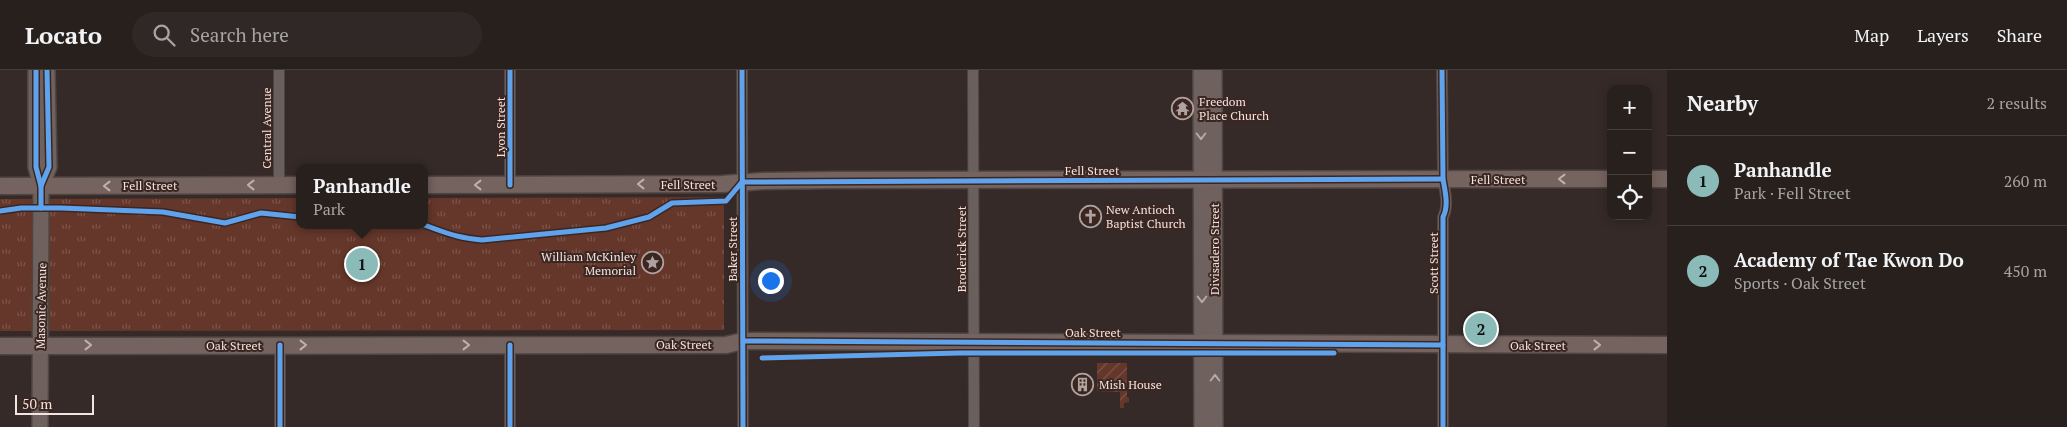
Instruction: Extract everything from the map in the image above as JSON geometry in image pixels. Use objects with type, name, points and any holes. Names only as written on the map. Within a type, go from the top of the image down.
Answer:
[{"type":"main road","name":"Masonic Avenue","points":[[36,70],[36,167],[41,186],[40,427]]},
{"type":"main road","name":"Masonic Avenue","points":[[41,186],[49,167],[47,70]]},
{"type":"main road","name":"Divisadero Street","points":[[1201,70],[1208,180]]},
{"type":"main road","name":"Divisadero Street","points":[[1202,427],[1208,344],[1208,180],[1214,70]]},
{"type":"main road","name":"Fell Street","points":[[428,185],[973,180],[1607,179]]},
{"type":"main road","points":[[1652,179],[1667,179]]},
{"type":"main road","name":"Fell Street","points":[[0,186],[296,185]]},
{"type":"main road","name":"Oak Street","points":[[0,346],[726,344],[743,341],[1667,345]]},
{"type":"main road","name":"Divisadero Street","points":[[1208,344],[1215,427]]},
{"type":"street","name":"Central Avenue","points":[[279,70],[279,185]]},
{"type":"street","name":"Lyon Street","points":[[510,70],[510,185]]},
{"type":"street","name":"Baker Street","points":[[742,70],[742,427]]},
{"type":"street","name":"Broderick Street","points":[[973,70],[974,427]]},
{"type":"street","name":"Scott Street","points":[[1442,70],[1443,179],[1446,195],[1443,216],[1443,427]]},
{"type":"street","points":[[510,344],[510,427]]},
{"type":"street","points":[[280,345],[280,427]]},
{"type":"green space","points":[[724,197],[724,330],[0,331],[0,199],[296,198],[296,229],[428,229],[428,198]]},
{"type":"green space","points":[[1097,363],[1127,363],[1127,397],[1129,402],[1124,403],[1124,408],[1120,408],[1120,392],[1097,391]]},
{"type":"cycle path","points":[[36,70],[36,167],[41,186],[41,208]]},
{"type":"cycle path","points":[[41,186],[49,167],[47,70]]},
{"type":"cycle path","points":[[510,70],[510,185]]},
{"type":"cycle path","points":[[742,70],[743,427]]},
{"type":"cycle path","points":[[1442,70],[1443,179],[1446,203],[1443,217],[1443,427]]},
{"type":"cycle path","points":[[742,182],[1443,179]]},
{"type":"cycle path","points":[[428,226],[446,233],[482,240],[606,228],[649,217],[672,203],[726,201],[742,182]]},
{"type":"cycle path","points":[[0,211],[21,208],[61,208],[163,212],[225,223],[261,213],[296,217]]},
{"type":"cycle path","points":[[743,341],[1443,345]]},
{"type":"cycle path","points":[[280,345],[280,427]]},
{"type":"cycle path","points":[[510,345],[510,427]]},
{"type":"cycle path","points":[[762,358],[959,353],[1334,353]]},
{"type":"place","name":"Freedom Place Church","points":[[1183,108]]},
{"type":"place","name":"New Antioch Baptist Church","points":[[1090,216]]},
{"type":"place","name":"William McKinley Memorial","points":[[652,263]]},
{"type":"place","name":"Panhandle","points":[[362,264]]},
{"type":"place","name":"Academy of Tae Kwon Do","points":[[1481,329]]},
{"type":"place","name":"Mish House","points":[[1083,384]]}]
